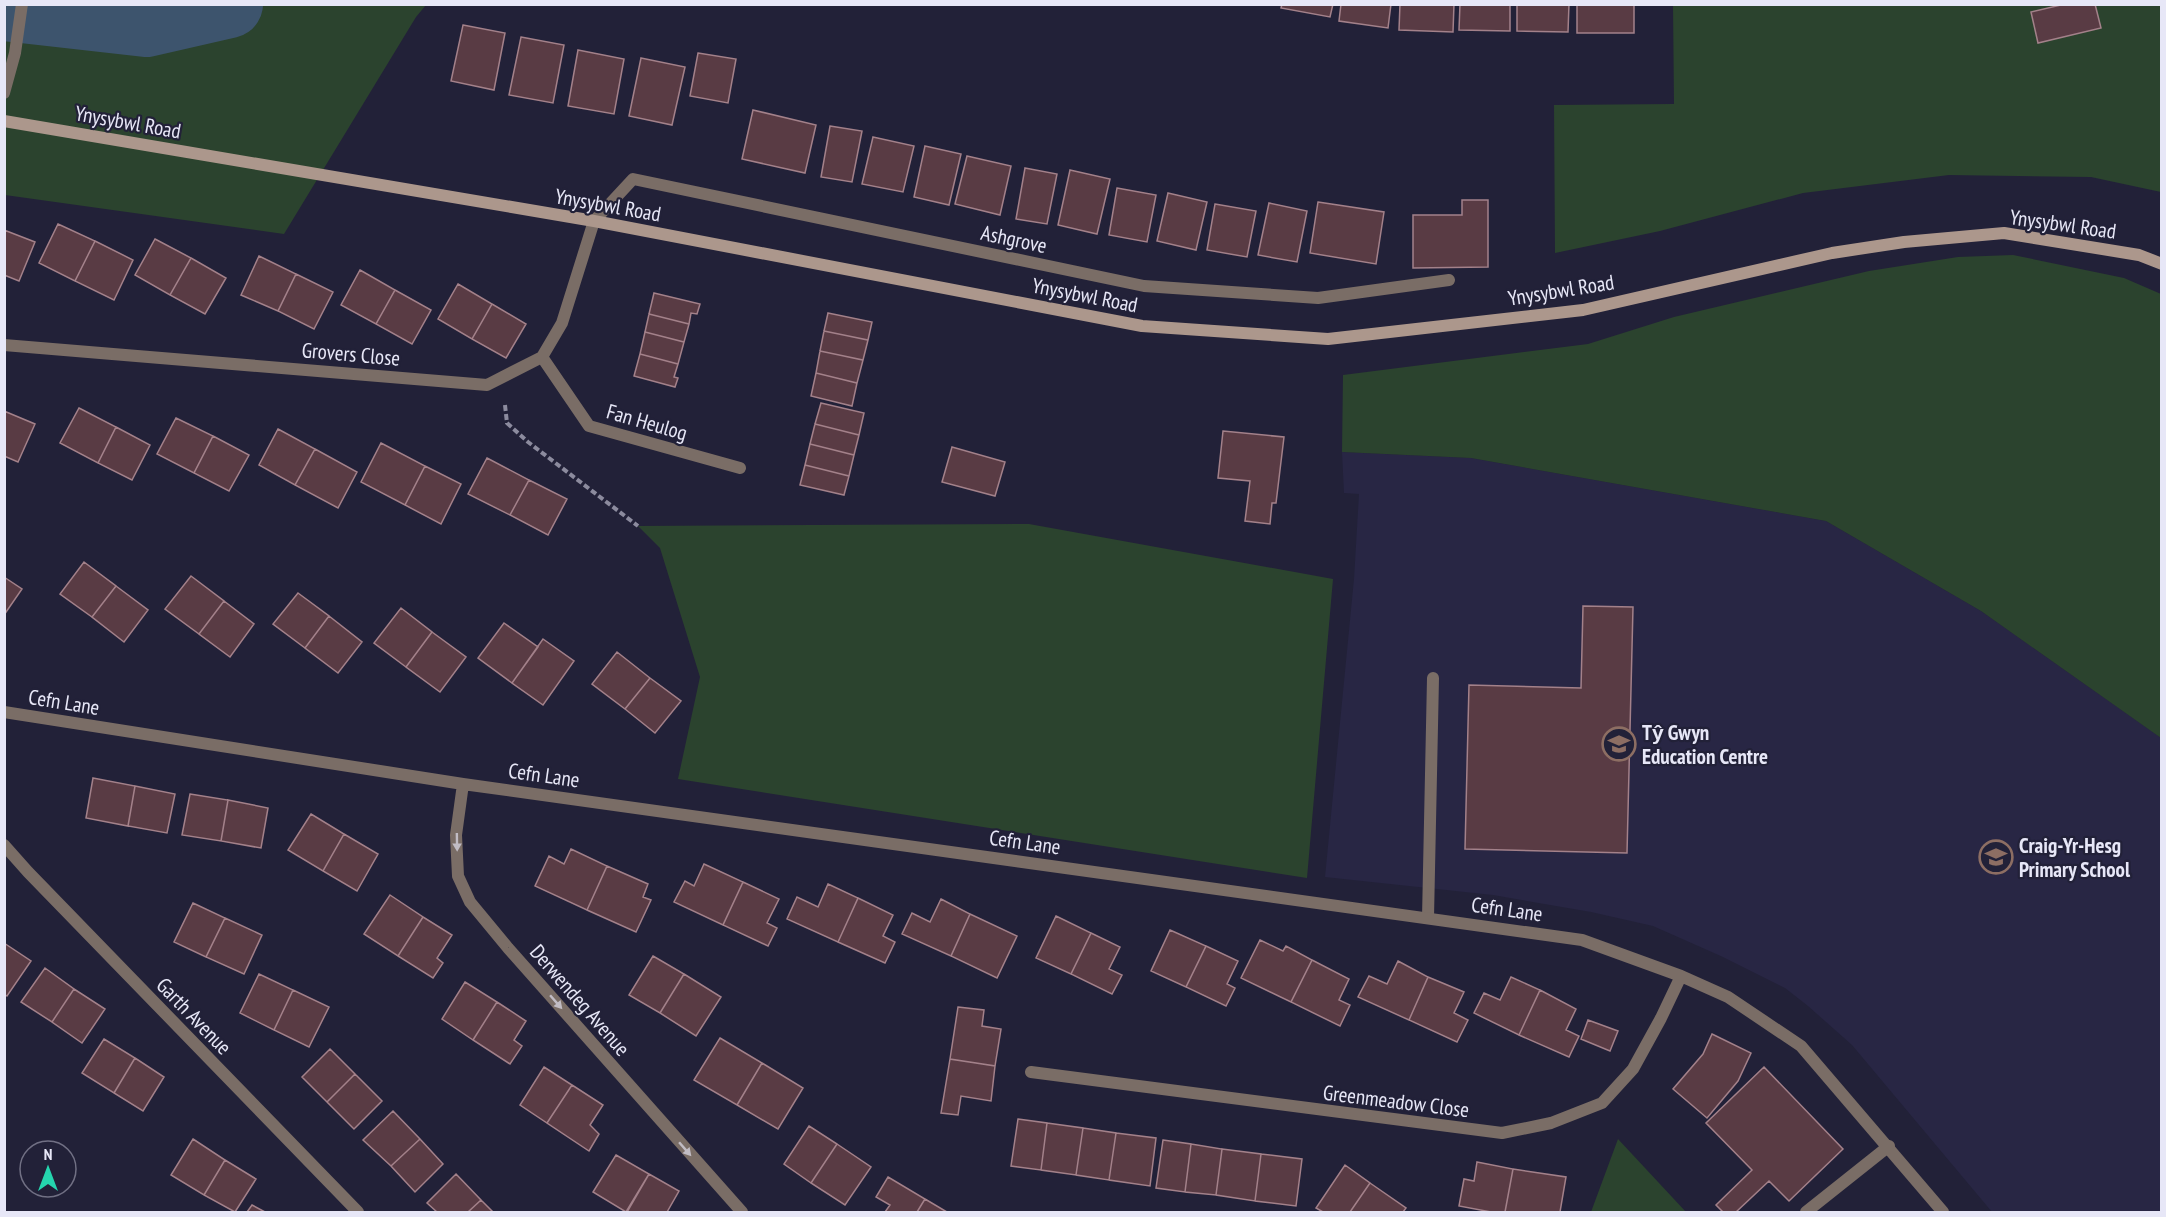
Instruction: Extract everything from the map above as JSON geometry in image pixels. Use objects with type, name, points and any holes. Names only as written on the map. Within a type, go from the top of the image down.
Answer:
[{"type":"main road","name":"Ynysybwl Road","points":[[4,121],[594,221],[1142,326],[1328,339],[1583,309],[1832,253],[1904,242],[2004,233],[2139,255],[2162,264]]},
{"type":"street","points":[[4,93],[15,52],[22,4]]},
{"type":"street","name":"Ashgrove","points":[[594,221],[633,178],[1144,286],[1318,298],[1449,280]]},
{"type":"street","points":[[542,357],[562,323],[594,221]]},
{"type":"street","name":"Grovers Close","points":[[4,345],[487,385],[542,357]]},
{"type":"street","name":"Fan Heulog","points":[[542,357],[589,426],[740,468]]},
{"type":"street","points":[[1428,918],[1433,678]]},
{"type":"street","name":"Cefn Lane","points":[[4,712],[463,784],[1582,940],[1681,976],[1728,997],[1801,1046],[1944,1212]]},
{"type":"street","name":"Derwendeg Avenue","points":[[463,784],[456,835],[458,876],[470,902],[742,1212]]},
{"type":"street","name":"Garth Avenue","points":[[4,845],[28,873],[358,1212]]},
{"type":"street","name":"Greenmeadow Close","points":[[1031,1072],[1502,1133],[1551,1123],[1602,1103],[1633,1069],[1681,976]]},
{"type":"street","points":[[1806,1212],[1889,1146]]},
{"type":"path","points":[[501,378],[507,423],[528,442],[638,525]]},
{"type":"shaded area","points":[[1342,452],[1471,458],[1826,521],[1981,611],[2160,737],[2161,1212],[1992,1212],[1852,1045],[1808,1006],[1785,988],[1653,926],[1591,912],[1493,895],[1325,877],[1354,579],[1359,494],[1344,493]]},
{"type":"green space","points":[[5,5],[426,5],[416,17],[284,234],[5,195]]},
{"type":"green space","points":[[1673,5],[2161,5],[2161,192],[2091,177],[1949,175],[1803,193],[1660,231],[1555,253],[1554,105],[1674,104]]},
{"type":"green space","points":[[2013,255],[2124,278],[2161,294],[2161,738],[1981,611],[1826,521],[1471,458],[1342,452],[1343,375],[1588,344],[1674,317],[1869,271],[1958,257]]},
{"type":"green space","points":[[1029,524],[1333,579],[1307,878],[678,779],[700,677],[660,548],[638,526]]},
{"type":"green space","points":[[1618,1139],[1686,1212],[1591,1212]]},
{"type":"building","points":[[1282,4],[1333,4],[1330,17],[1281,8]]},
{"type":"building","points":[[1341,4],[1391,4],[1388,28],[1339,21]]},
{"type":"building","points":[[1400,4],[1454,4],[1453,32],[1399,30]]},
{"type":"building","points":[[1460,4],[1510,4],[1510,31],[1459,30]]},
{"type":"building","points":[[1517,4],[1569,4],[1568,32],[1517,31]]},
{"type":"building","points":[[1577,4],[1634,4],[1634,33],[1577,33]]},
{"type":"building","points":[[2065,4],[2095,4],[2101,28],[2038,43],[2031,12]]},
{"type":"building","points":[[463,25],[505,33],[494,90],[451,81]]},
{"type":"building","points":[[521,37],[564,45],[553,103],[509,95]]},
{"type":"building","points":[[578,50],[624,59],[614,114],[568,106]]},
{"type":"building","points":[[698,53],[736,59],[728,103],[690,96]]},
{"type":"building","points":[[641,58],[685,67],[672,125],[629,116]]},
{"type":"building","points":[[753,110],[816,125],[805,173],[742,159]]},
{"type":"building","points":[[830,126],[862,131],[852,182],[821,177]]},
{"type":"building","points":[[873,137],[914,146],[903,192],[862,184]]},
{"type":"building","points":[[925,146],[961,154],[949,205],[914,197]]},
{"type":"building","points":[[967,156],[1011,166],[1000,215],[955,204]]},
{"type":"building","points":[[1025,168],[1057,174],[1047,224],[1016,219]]},
{"type":"building","points":[[1070,170],[1110,179],[1097,234],[1058,225]]},
{"type":"building","points":[[1117,188],[1156,195],[1147,242],[1109,235]]},
{"type":"building","points":[[1168,193],[1207,202],[1196,250],[1157,241]]},
{"type":"building","points":[[1462,200],[1488,200],[1488,267],[1413,268],[1413,215],[1462,215]]},
{"type":"building","points":[[1318,202],[1384,212],[1376,264],[1310,253]]},
{"type":"building","points":[[1269,203],[1307,211],[1297,262],[1258,255]]},
{"type":"building","points":[[1215,204],[1256,211],[1247,257],[1207,250]]},
{"type":"building","points":[[58,224],[95,241],[75,281],[39,263]]},
{"type":"building","points":[[4,230],[35,242],[19,281],[4,275]]},
{"type":"building","points":[[155,239],[191,258],[170,295],[135,275]]},
{"type":"building","points":[[95,241],[133,260],[114,300],[75,281]]},
{"type":"building","points":[[259,256],[296,274],[278,311],[241,295]]},
{"type":"building","points":[[191,258],[226,278],[205,314],[170,295]]},
{"type":"building","points":[[360,270],[395,290],[376,324],[341,305]]},
{"type":"building","points":[[296,274],[333,292],[314,329],[278,311]]},
{"type":"building","points":[[458,284],[492,304],[472,339],[438,319]]},
{"type":"building","points":[[395,290],[431,310],[412,344],[376,324]]},
{"type":"building","points":[[654,293],[700,304],[697,314],[691,313],[689,324],[649,314]]},
{"type":"building","points":[[492,304],[526,324],[506,358],[472,339]]},
{"type":"building","points":[[828,313],[872,322],[868,340],[824,331]]},
{"type":"building","points":[[649,314],[689,324],[684,342],[645,332]]},
{"type":"building","points":[[824,331],[868,340],[863,360],[820,351]]},
{"type":"building","points":[[645,332],[684,342],[678,364],[640,354]]},
{"type":"building","points":[[820,351],[863,360],[857,383],[816,373]]},
{"type":"building","points":[[640,354],[678,364],[674,377],[678,378],[675,387],[634,376]]},
{"type":"building","points":[[816,373],[857,383],[852,406],[811,396]]},
{"type":"building","points":[[821,403],[864,413],[859,435],[815,424]]},
{"type":"building","points":[[79,408],[116,427],[98,463],[60,443]]},
{"type":"building","points":[[4,411],[35,424],[18,462],[4,456]]},
{"type":"building","points":[[176,418],[213,436],[194,473],[157,454]]},
{"type":"building","points":[[815,424],[859,435],[854,455],[810,444]]},
{"type":"building","points":[[116,427],[150,445],[132,480],[98,463]]},
{"type":"building","points":[[278,429],[315,449],[295,485],[259,465]]},
{"type":"building","points":[[1223,431],[1284,437],[1276,503],[1272,503],[1270,524],[1245,521],[1250,481],[1218,478]]},
{"type":"building","points":[[213,436],[249,455],[229,491],[194,473]]},
{"type":"building","points":[[381,443],[425,466],[405,505],[361,482]]},
{"type":"building","points":[[810,444],[854,455],[849,476],[805,465]]},
{"type":"building","points":[[952,447],[1005,462],[995,496],[942,482]]},
{"type":"building","points":[[315,449],[357,472],[338,508],[295,485]]},
{"type":"building","points":[[487,458],[529,480],[510,515],[468,494]]},
{"type":"building","points":[[805,465],[849,476],[844,495],[800,485]]},
{"type":"building","points":[[425,466],[461,484],[441,524],[405,505]]},
{"type":"building","points":[[529,480],[567,499],[548,535],[510,515]]},
{"type":"building","points":[[84,562],[116,586],[92,617],[60,594]]},
{"type":"building","points":[[191,576],[224,601],[199,634],[165,609]]},
{"type":"building","points":[[4,577],[22,589],[4,615]]},
{"type":"building","points":[[116,586],[148,610],[124,642],[92,617]]},
{"type":"building","points":[[298,593],[329,616],[305,648],[273,624]]},
{"type":"building","points":[[224,601],[254,624],[230,657],[199,634]]},
{"type":"building","points":[[1583,606],[1633,607],[1627,853],[1465,849],[1469,685],[1581,688]]},
{"type":"building","points":[[401,608],[432,632],[406,667],[374,643]]},
{"type":"building","points":[[329,616],[362,642],[338,673],[305,648]]},
{"type":"building","points":[[504,623],[538,647],[512,683],[478,658]]},
{"type":"building","points":[[432,632],[466,657],[440,692],[406,667]]},
{"type":"building","points":[[543,639],[574,661],[543,705],[512,683]]},
{"type":"building","points":[[617,652],[650,678],[625,709],[592,684]]},
{"type":"building","points":[[650,678],[681,701],[655,733],[625,709]]},
{"type":"building","points":[[93,778],[135,786],[128,826],[86,818]]},
{"type":"building","points":[[135,786],[175,794],[167,833],[128,826]]},
{"type":"building","points":[[190,794],[228,800],[221,841],[182,835]]},
{"type":"building","points":[[228,800],[268,808],[261,848],[221,841]]},
{"type":"building","points":[[311,814],[344,834],[323,871],[288,850]]},
{"type":"building","points":[[344,834],[378,854],[357,891],[323,871]]},
{"type":"building","points":[[571,849],[607,866],[587,910],[535,886],[549,856],[564,864]]},
{"type":"building","points":[[704,864],[743,882],[723,925],[674,902],[685,881],[694,886]]},
{"type":"building","points":[[607,866],[648,884],[643,897],[651,900],[636,932],[587,910]]},
{"type":"building","points":[[743,882],[779,899],[767,923],[777,928],[768,946],[723,925]]},
{"type":"building","points":[[828,884],[858,898],[838,942],[787,919],[797,897],[818,907]]},
{"type":"building","points":[[390,895],[423,917],[398,956],[364,934]]},
{"type":"building","points":[[858,898],[893,915],[883,936],[895,942],[885,963],[838,942]]},
{"type":"building","points":[[941,899],[970,914],[951,956],[902,934],[912,913],[930,922]]},
{"type":"building","points":[[193,903],[225,918],[206,957],[174,942]]},
{"type":"building","points":[[970,914],[1017,936],[997,978],[951,956]]},
{"type":"building","points":[[1056,916],[1091,933],[1071,974],[1036,958]]},
{"type":"building","points":[[423,917],[452,935],[437,958],[443,963],[433,978],[398,956]]},
{"type":"building","points":[[225,918],[262,935],[244,974],[206,957]]},
{"type":"building","points":[[1170,930],[1206,946],[1186,987],[1151,971]]},
{"type":"building","points":[[1091,933],[1120,947],[1109,969],[1122,975],[1112,994],[1071,974]]},
{"type":"building","points":[[1260,940],[1283,951],[1286,946],[1312,960],[1291,1002],[1241,978]]},
{"type":"building","points":[[4,943],[31,961],[7,996],[4,994]]},
{"type":"building","points":[[1206,946],[1238,961],[1227,984],[1235,988],[1226,1006],[1186,987]]},
{"type":"building","points":[[653,956],[684,974],[660,1013],[629,995]]},
{"type":"building","points":[[1312,960],[1349,979],[1339,1000],[1350,1005],[1340,1026],[1291,1002]]},
{"type":"building","points":[[1398,961],[1428,977],[1409,1020],[1358,997],[1369,976],[1387,984]]},
{"type":"building","points":[[45,968],[74,989],[52,1022],[21,1002]]},
{"type":"building","points":[[259,974],[293,990],[274,1030],[240,1013]]},
{"type":"building","points":[[684,974],[721,997],[696,1036],[660,1013]]},
{"type":"building","points":[[1428,977],[1464,992],[1454,1013],[1468,1020],[1457,1042],[1409,1020]]},
{"type":"building","points":[[1511,977],[1540,990],[1519,1035],[1474,1013],[1484,993],[1500,1000]]},
{"type":"building","points":[[465,982],[497,1002],[473,1040],[442,1019]]},
{"type":"building","points":[[74,989],[105,1009],[82,1043],[52,1022]]},
{"type":"building","points":[[293,990],[329,1007],[309,1047],[274,1030]]},
{"type":"building","points":[[1540,990],[1576,1009],[1566,1030],[1579,1036],[1569,1057],[1519,1035]]},
{"type":"building","points":[[497,1002],[526,1021],[514,1040],[522,1046],[510,1064],[473,1040]]},
{"type":"building","points":[[958,1007],[984,1010],[982,1026],[1001,1029],[995,1066],[950,1059]]},
{"type":"building","points":[[1588,1020],[1618,1031],[1610,1051],[1581,1039]]},
{"type":"building","points":[[1712,1034],[1751,1053],[1738,1081],[1707,1118],[1673,1089],[1703,1054]]},
{"type":"building","points":[[720,1038],[762,1063],[737,1105],[694,1080]]},
{"type":"building","points":[[104,1039],[135,1058],[114,1093],[82,1073]]},
{"type":"building","points":[[330,1049],[355,1074],[327,1102],[302,1077]]},
{"type":"building","points":[[135,1058],[164,1077],[143,1111],[114,1093]]},
{"type":"building","points":[[950,1059],[995,1066],[991,1101],[961,1096],[958,1115],[941,1113]]},
{"type":"building","points":[[762,1063],[803,1088],[778,1129],[737,1105]]},
{"type":"building","points":[[544,1067],[572,1085],[547,1123],[520,1105]]},
{"type":"building","points":[[1764,1067],[1843,1149],[1789,1201],[1769,1181],[1736,1212],[1723,1212],[1716,1205],[1752,1170],[1706,1123]]},
{"type":"building","points":[[355,1074],[382,1101],[354,1129],[327,1102]]},
{"type":"building","points":[[572,1085],[603,1105],[590,1125],[599,1134],[589,1151],[547,1123]]},
{"type":"building","points":[[393,1111],[420,1139],[391,1166],[363,1140]]},
{"type":"building","points":[[1018,1119],[1047,1123],[1041,1170],[1011,1166]]},
{"type":"building","points":[[1047,1123],[1083,1128],[1076,1175],[1041,1170]]},
{"type":"building","points":[[809,1126],[837,1144],[811,1183],[784,1164]]},
{"type":"building","points":[[1083,1128],[1116,1133],[1109,1180],[1076,1175]]},
{"type":"building","points":[[1116,1133],[1156,1138],[1150,1186],[1109,1180]]},
{"type":"building","points":[[193,1139],[225,1160],[204,1195],[171,1175]]},
{"type":"building","points":[[420,1139],[443,1164],[415,1192],[391,1166]]},
{"type":"building","points":[[1163,1140],[1191,1144],[1185,1192],[1156,1188]]},
{"type":"building","points":[[837,1144],[871,1167],[845,1205],[811,1183]]},
{"type":"building","points":[[1191,1144],[1222,1149],[1216,1195],[1185,1192]]},
{"type":"building","points":[[1222,1149],[1261,1154],[1255,1201],[1216,1195]]},
{"type":"building","points":[[1261,1154],[1302,1159],[1296,1206],[1255,1201]]},
{"type":"building","points":[[616,1155],[649,1174],[626,1212],[593,1192]]},
{"type":"building","points":[[225,1160],[256,1179],[235,1212],[204,1195]]},
{"type":"building","points":[[1477,1162],[1513,1169],[1505,1212],[1491,1212],[1459,1206],[1464,1179],[1474,1181]]},
{"type":"building","points":[[1345,1165],[1370,1183],[1350,1212],[1323,1212],[1316,1208]]},
{"type":"building","points":[[1513,1169],[1566,1177],[1560,1212],[1505,1212]]},
{"type":"building","points":[[456,1174],[481,1200],[468,1212],[437,1212],[427,1203]]},
{"type":"building","points":[[649,1174],[679,1191],[667,1212],[627,1212]]},
{"type":"building","points":[[888,1177],[925,1199],[917,1212],[885,1212],[890,1205],[876,1197]]},
{"type":"building","points":[[1370,1183],[1406,1208],[1403,1212],[1350,1212]]},
{"type":"building","points":[[925,1199],[947,1212],[917,1212]]},
{"type":"building","points":[[481,1200],[493,1212],[468,1212]]},
{"type":"building","points":[[252,1205],[265,1212],[247,1212]]},
{"type":"waterway","points":[[4,7],[146,23],[229,4]]},
{"type":"place","name":"Tŷ Gwyn Education Centre","points":[[1619,744]]},
{"type":"place","name":"Craig-Yr-Hesg Primary School","points":[[1996,857]]}]
